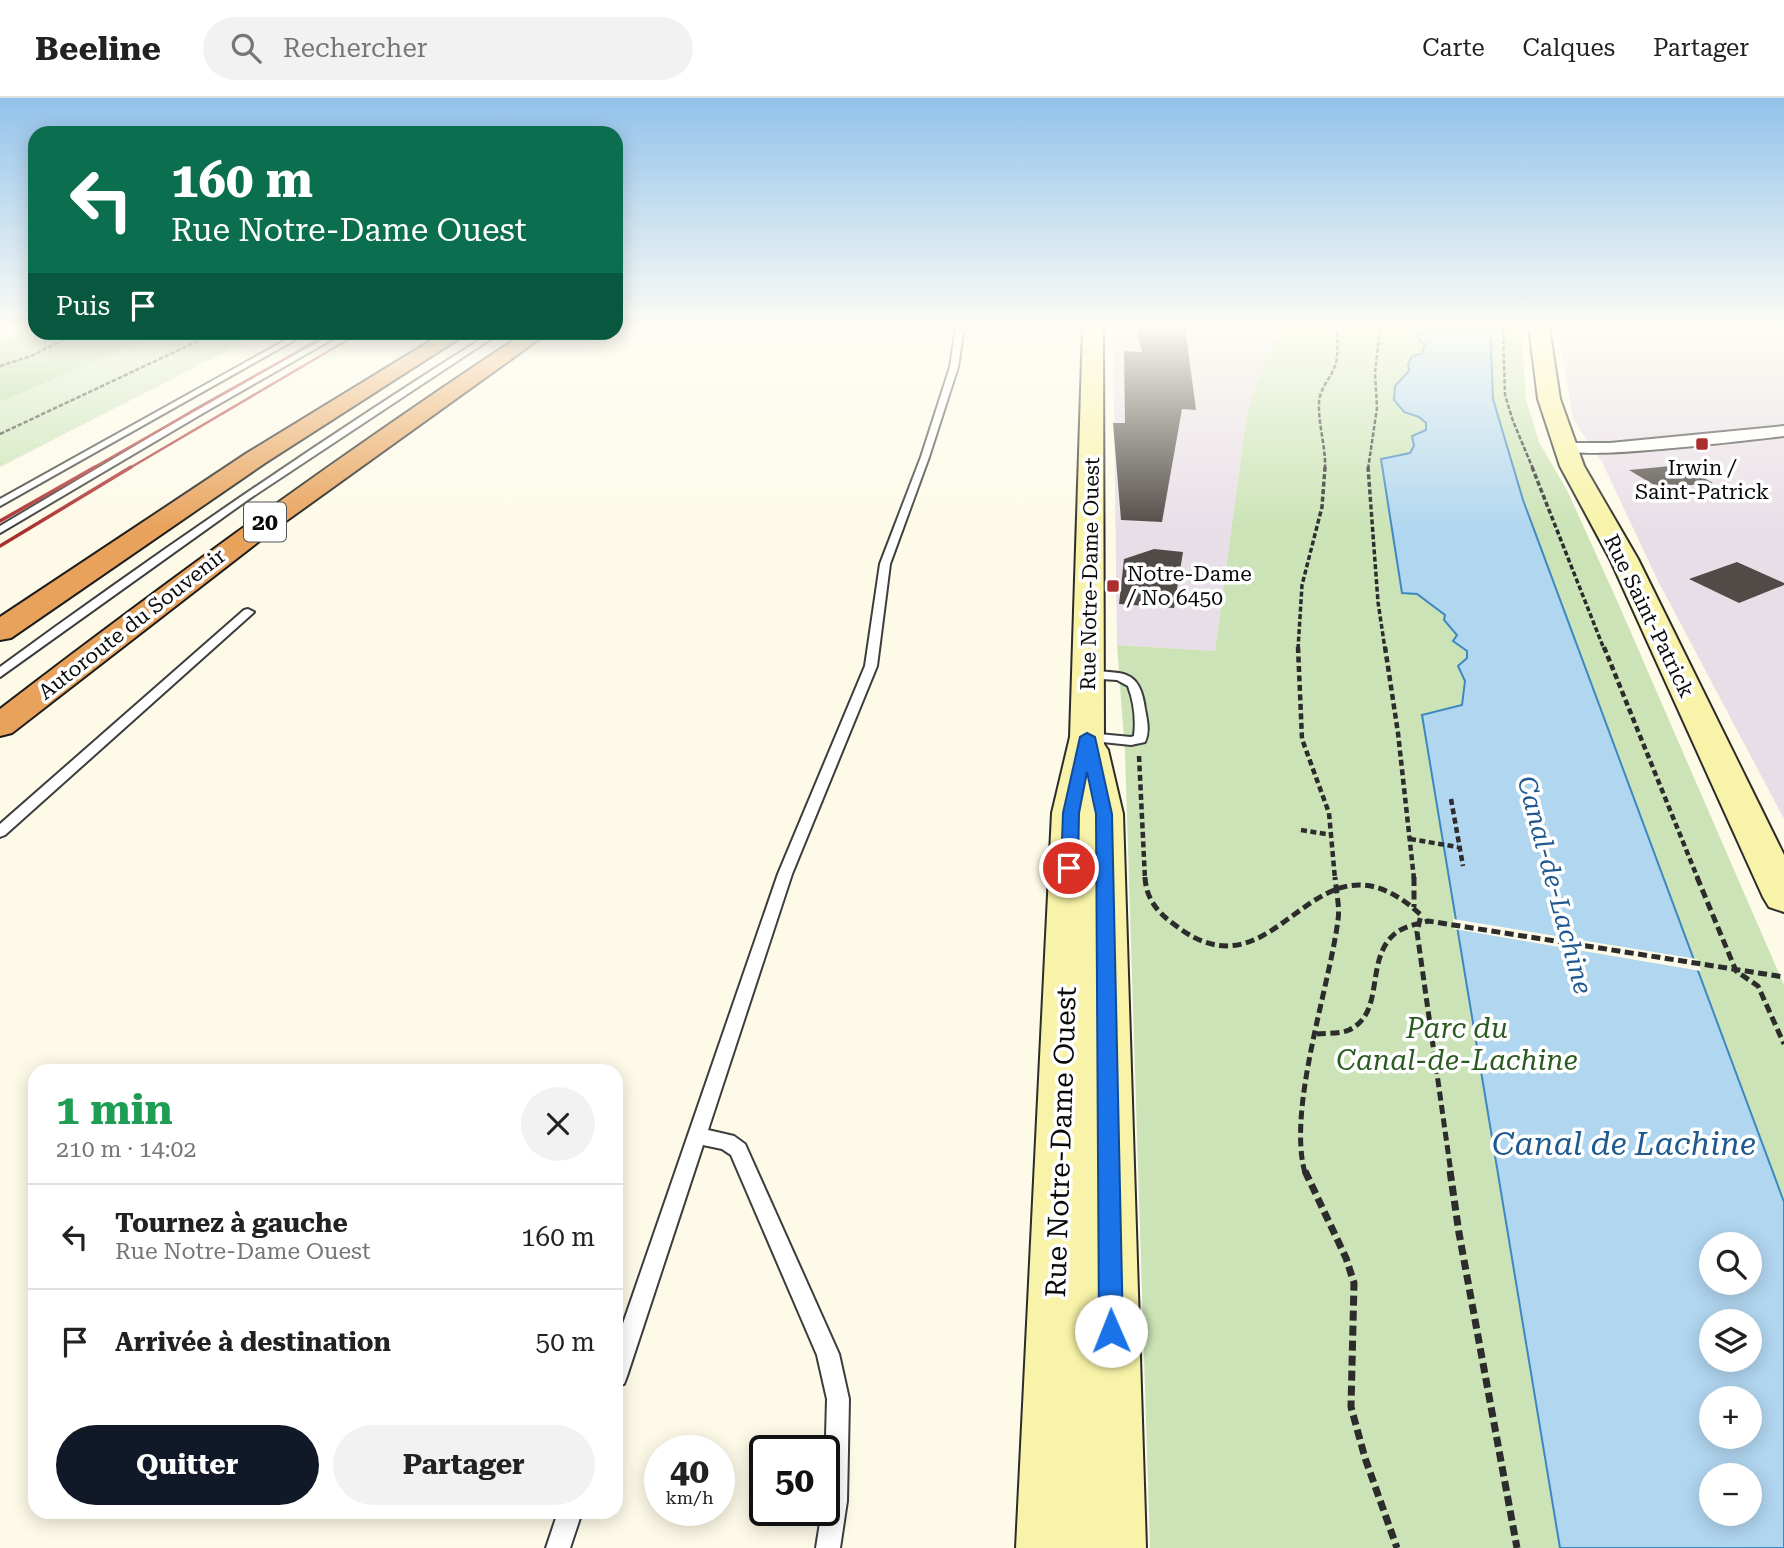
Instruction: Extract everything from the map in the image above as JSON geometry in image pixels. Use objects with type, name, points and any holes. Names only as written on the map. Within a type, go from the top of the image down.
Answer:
[{"type":"highway","name":"20","points":[[0,631],[247,464],[359,395]]},
{"type":"highway","name":"Autoroute du Souvenir","points":[[0,726],[286,507],[446,395]]},
{"type":"main road","name":"Rue Notre-Dame Ouest","points":[[1049,1548],[1071,813],[1087,737],[1092,395]]},
{"type":"main road","name":"Rue Saint-Patrick","points":[[1548,395],[1566,449],[1624,559],[1784,897]]},
{"type":"main road","name":"Rue Notre-Dame Ouest","points":[[1087,737],[1104,814],[1113,1548]]},
{"type":"street","points":[[1566,449],[1611,448],[1784,431]]},
{"type":"lane","points":[[0,503],[194,395]]},
{"type":"lane","points":[[0,530],[230,395]]},
{"type":"lane","points":[[0,673],[247,495],[398,395]]},
{"type":"lane","points":[[623,1355],[785,874],[871,666],[885,564],[946,395]]},
{"type":"lane","points":[[0,832],[248,612]]},
{"type":"lane","points":[[1087,737],[1131,741],[1140,739],[1142,731],[1137,687],[1132,681],[1123,677],[1088,675]]},
{"type":"lane","points":[[697,1136],[727,1142],[738,1150],[828,1354],[838,1399],[835,1501],[828,1548]]},
{"type":"lane","points":[[558,1548],[568,1519]]},
{"type":"path","points":[[0,434],[84,395]]},
{"type":"path","points":[[1320,395],[1321,437],[1326,452],[1322,507],[1306,563],[1299,606],[1302,739],[1326,802],[1332,835],[1339,917],[1305,1090],[1300,1155],[1307,1179],[1346,1258],[1354,1283],[1351,1407],[1365,1458],[1397,1548]]},
{"type":"path","points":[[1375,395],[1374,440],[1368,456],[1368,489],[1378,602],[1398,733],[1416,896],[1413,907]]},
{"type":"path","points":[[1507,395],[1511,420],[1519,433],[1736,971],[1758,986],[1784,1044]]},
{"type":"path","points":[[1139,752],[1146,890],[1157,909],[1177,928],[1202,942],[1239,947],[1261,939],[1310,903],[1337,889],[1369,883],[1378,885],[1421,915],[1418,923],[1459,1233],[1517,1548]]},
{"type":"path","points":[[1451,799],[1462,866]]},
{"type":"path","points":[[1301,830],[1332,835]]},
{"type":"path","points":[[1409,839],[1458,847]]},
{"type":"path","points":[[1317,1034],[1341,1032],[1364,1021],[1370,1013],[1376,961],[1381,945],[1399,929],[1418,923],[1440,922],[1784,977]]},
{"type":"shaded area","points":[[1114,395],[1253,395],[1247,412],[1215,651],[1117,645]]},
{"type":"shaded area","points":[[1569,395],[1784,395],[1784,819],[1658,581],[1602,462],[1573,419]]},
{"type":"green space","points":[[0,395],[17,395],[0,402]]},
{"type":"green space","points":[[17,395],[141,395],[0,467],[0,402]]},
{"type":"green space","name":"Parc du Canal-de-Lachine","points":[[1253,395],[1526,395],[1539,442],[1567,490],[1619,605],[1784,985],[1784,1548],[1150,1548],[1125,753],[1117,645],[1215,651],[1247,412]]},
{"type":"water","name":"Canal de Lachine","points":[[1394,395],[1493,395],[1523,500],[1784,1202],[1784,1548],[1560,1548],[1422,715],[1462,705],[1465,681],[1458,666],[1467,658],[1467,651],[1453,641],[1457,635],[1444,620],[1445,615],[1417,594],[1402,593],[1381,459],[1410,453],[1414,446],[1412,436],[1426,430],[1426,423],[1419,417],[1404,412],[1394,400]]},
{"type":"pier","points":[[1453,919],[1697,959],[1701,971],[1454,929]]},
{"type":"building","points":[[1125,395],[1194,395],[1196,410],[1182,409],[1162,522],[1121,520],[1113,423],[1125,423]]},
{"type":"building","points":[[1681,465],[1713,483],[1659,488],[1629,470]]},
{"type":"building","points":[[1154,549],[1183,552],[1174,608],[1119,604],[1124,559]]},
{"type":"building","points":[[1737,562],[1784,585],[1739,603],[1689,579]]},
{"type":"railway","points":[[91,469],[222,395]]},
{"type":"railway","points":[[128,469],[254,395]]},
{"type":"railway","points":[[0,521],[95,467]]},
{"type":"railway","points":[[0,546],[131,467]]},
{"type":"place","name":"Irwin / Saint-Patrick","points":[[1702,444]]},
{"type":"place","name":"Notre-Dame / No 6450","points":[[1113,586]]},
{"type":"route","points":[[1069,868],[1071,813],[1087,737],[1104,814],[1111,1331]]},
{"type":"water label","name":"Canal-de-Lachine","points":[[1555,885]]}]
